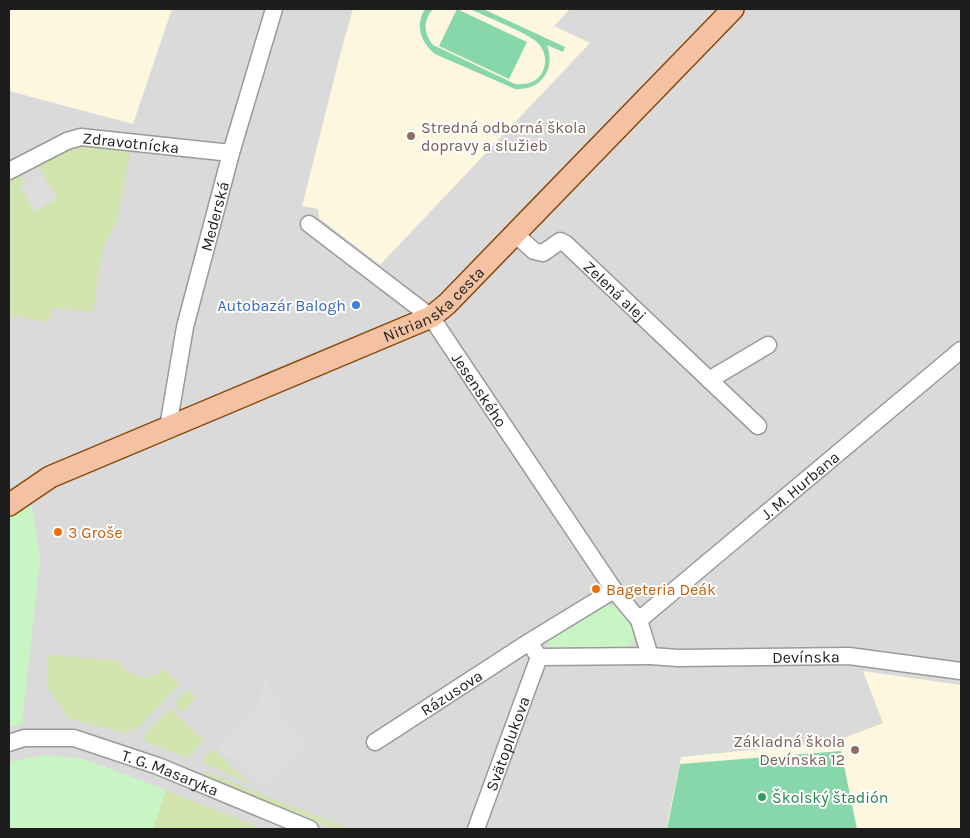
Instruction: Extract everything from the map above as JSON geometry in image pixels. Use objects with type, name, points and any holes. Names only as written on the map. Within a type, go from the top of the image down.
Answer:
[{"type":"main road","name":"Nitrianska cesta","points":[[9,505],[50,477],[431,317],[447,304],[733,9]]},
{"type":"street","name":"Mederská","points":[[168,427],[185,327],[231,153],[274,9]]},
{"type":"street","name":"Zdravotnícka","points":[[9,171],[67,140],[81,137],[231,153]]},
{"type":"street","name":"Jesenského","points":[[309,224],[431,317],[614,590],[639,620]]},
{"type":"street","name":"Zelená alej","points":[[515,234],[534,251],[543,253],[560,241],[566,244],[758,426]]},
{"type":"street","points":[[710,380],[768,345]]},
{"type":"street","name":"J. M. Hurbana","points":[[639,620],[961,350]]},
{"type":"street","name":"Rázusova","points":[[375,742],[528,642],[614,590]]},
{"type":"street","points":[[639,620],[650,656]]},
{"type":"street","points":[[528,642],[539,657]]},
{"type":"street","name":"Devínska","points":[[539,657],[849,656],[961,671]]},
{"type":"street","name":"Svätoplukova","points":[[476,829],[539,657]]},
{"type":"street","name":"T. G. Masaryka","points":[[17,740],[74,738],[158,766],[310,829]]},
{"type":"shaded area","points":[[9,9],[961,9],[961,829],[9,829]]},
{"type":"shaded area","points":[[9,9],[172,9],[133,124],[9,91]]},
{"type":"shaded area","name":"Stredná odborná škola dopravy a služieb","points":[[353,9],[570,9],[554,26],[590,43],[380,265],[319,218],[318,209],[302,206]]},
{"type":"shaded area","points":[[42,173],[57,198],[35,212],[20,186]]},
{"type":"shaded area","name":"Základná škola Devínska 12","points":[[863,671],[961,685],[961,829],[666,829],[681,757],[833,742],[883,723]]},
{"type":"shaded area","points":[[265,678],[283,706],[276,714],[308,746],[265,789],[217,746],[257,705]]},
{"type":"green space","points":[[425,9],[433,9],[427,18],[426,31],[433,45],[515,84],[530,83],[542,73],[545,66],[545,58],[541,47],[527,35],[470,9],[483,9],[565,47],[563,52],[547,45],[549,62],[548,70],[544,77],[532,86],[524,89],[515,89],[435,54],[426,44],[421,33],[420,21]]},
{"type":"green space","points":[[457,9],[527,42],[509,79],[439,46]]},
{"type":"green space","points":[[83,145],[131,147],[117,220],[103,247],[93,312],[53,307],[49,322],[9,315],[9,180],[16,176],[22,177],[26,183],[20,186],[35,211],[57,198],[37,164],[68,149]]},
{"type":"green space","points":[[32,505],[40,560],[22,724],[9,727],[9,516]]},
{"type":"green space","points":[[602,605],[616,605],[631,622],[634,641],[624,651],[550,652],[548,642],[553,634]]},
{"type":"green space","points":[[47,655],[121,661],[124,670],[140,677],[156,676],[163,669],[180,684],[140,726],[126,733],[69,719],[47,687]]},
{"type":"green space","points":[[187,690],[196,698],[181,713],[176,705],[177,700]]},
{"type":"green space","points":[[170,709],[204,740],[188,758],[146,742],[144,735]]},
{"type":"green space","points":[[213,749],[250,784],[202,762]]},
{"type":"green space","name":"Školský štadión","points":[[841,751],[857,829],[667,829],[680,764]]},
{"type":"green space","points":[[44,755],[83,759],[166,790],[153,829],[9,829],[9,762]]},
{"type":"green space","points":[[203,771],[349,829],[337,829],[204,776]]},
{"type":"green space","points":[[166,790],[263,829],[153,829]]},
{"type":"place","name":"Stredná odborná škola dopravy a služieb","points":[[411,136]]},
{"type":"place","name":"Autobazár Balogh","points":[[356,305]]},
{"type":"place","name":"3 Groše","points":[[58,532]]},
{"type":"place","name":"Bageteria Deák","points":[[596,589]]},
{"type":"place","name":"Základná škola Devínska 12","points":[[855,750]]},
{"type":"place","name":"Školský štadión","points":[[762,797]]}]
